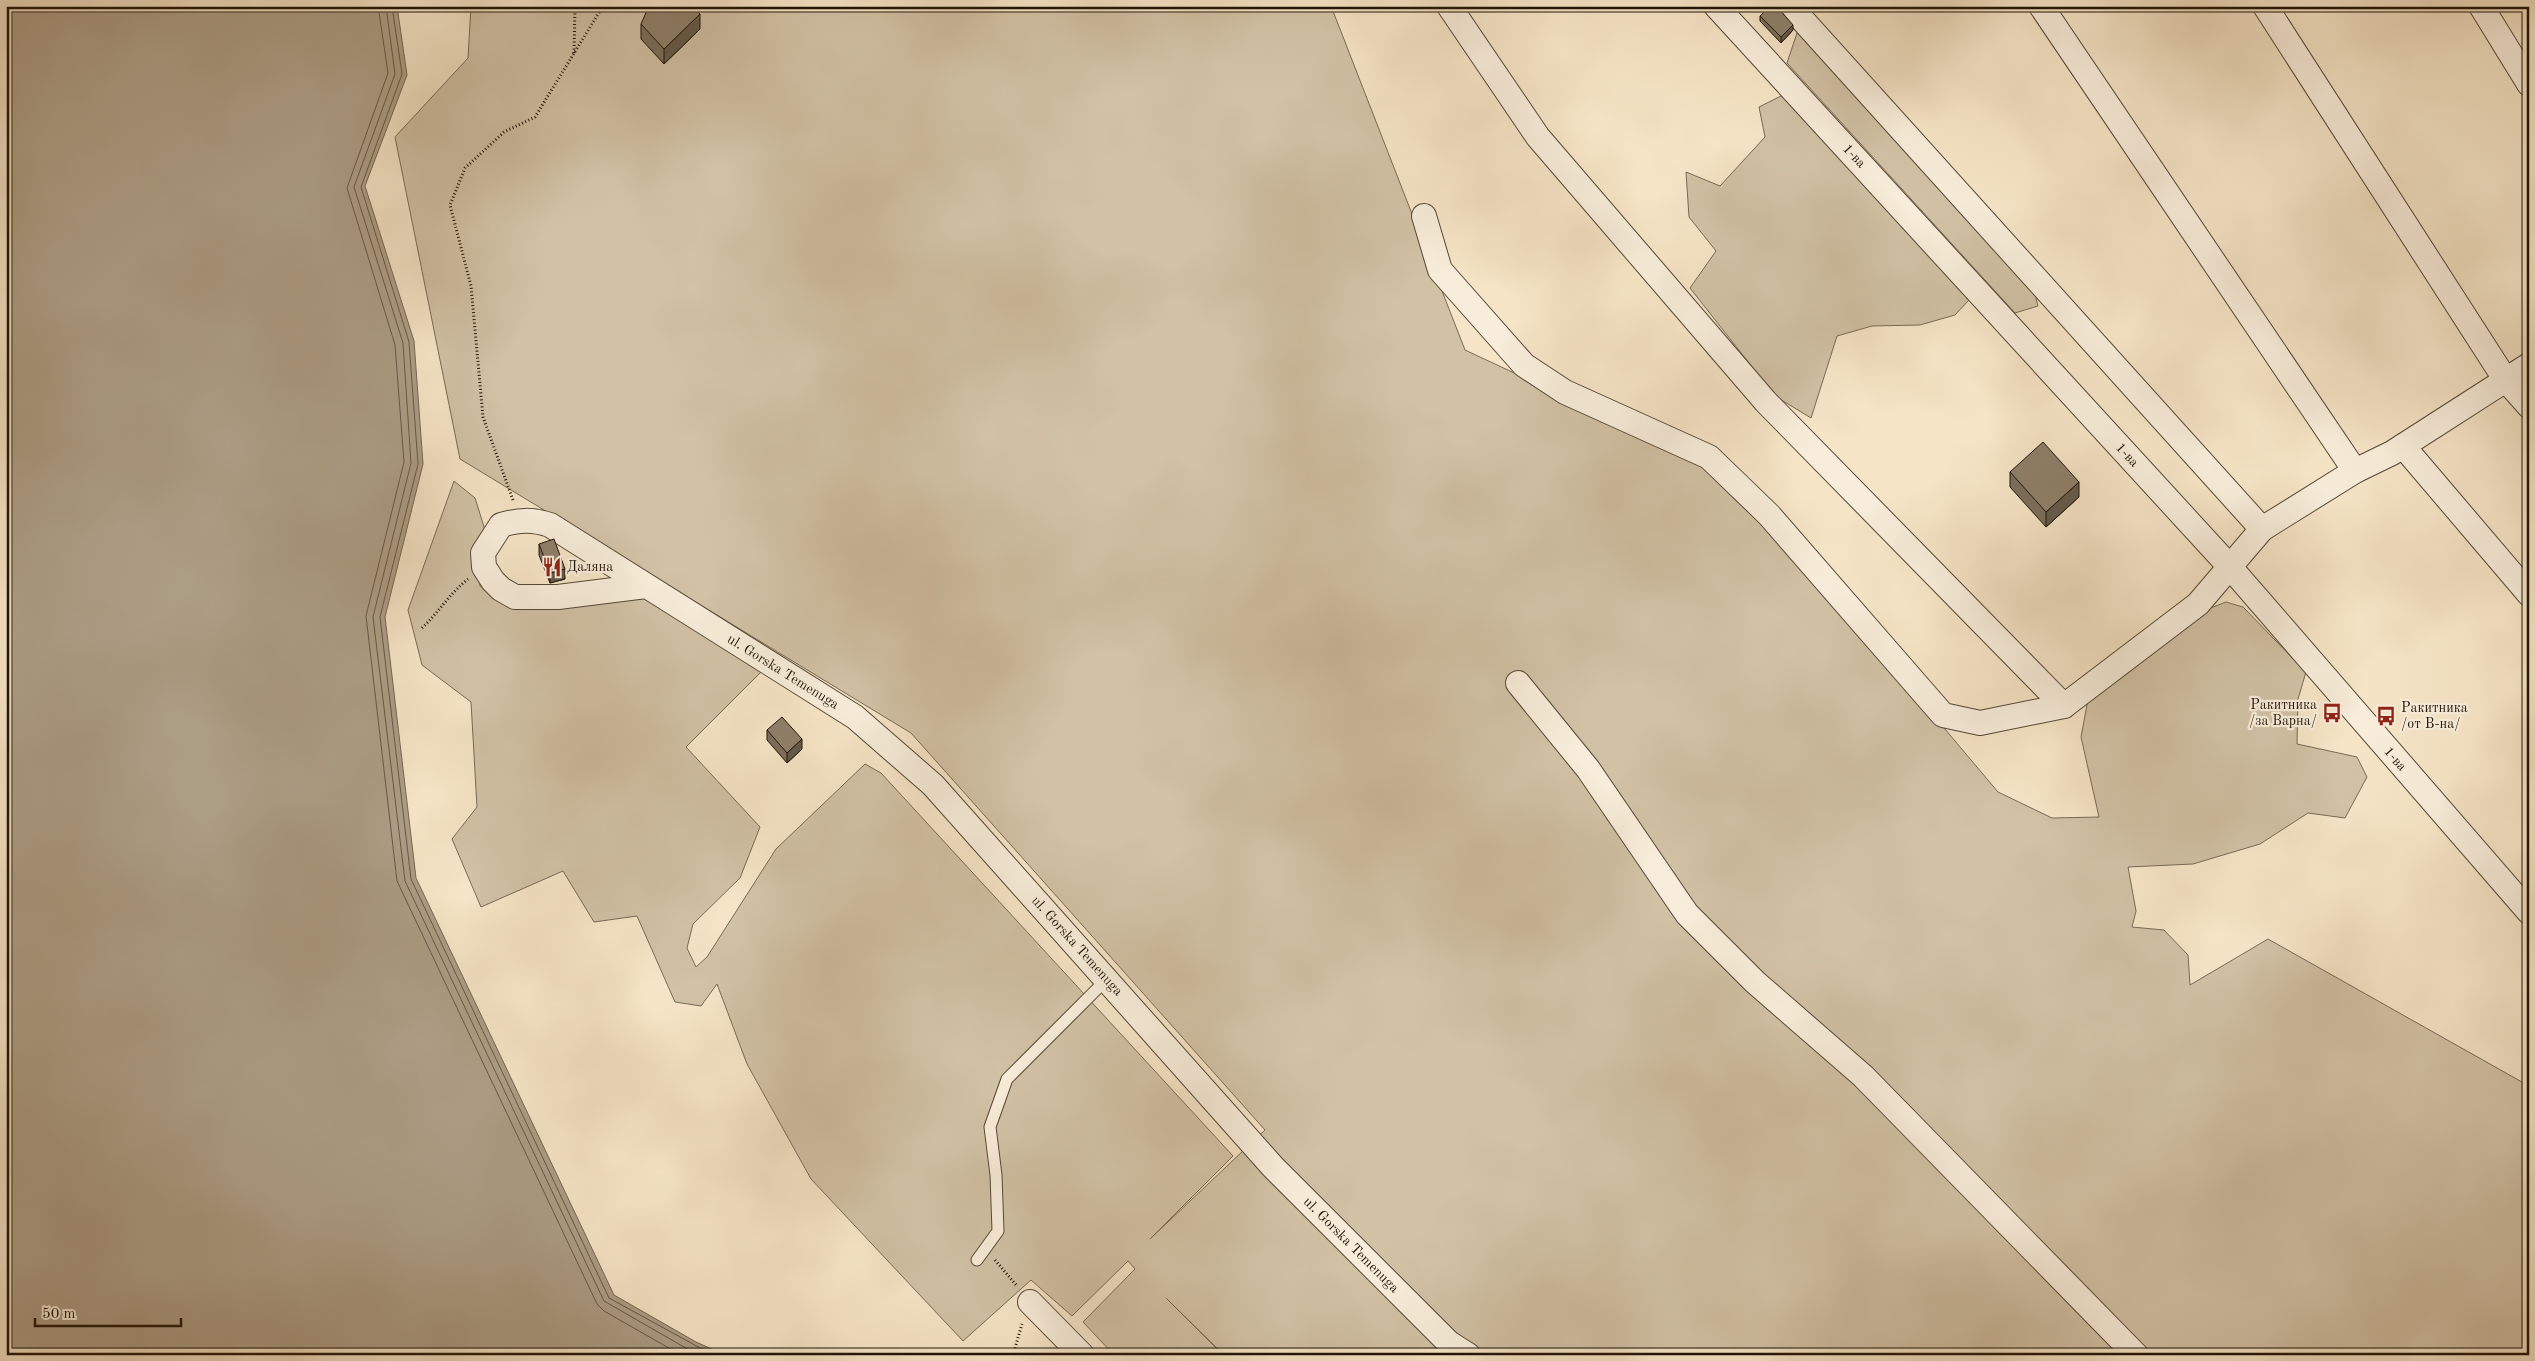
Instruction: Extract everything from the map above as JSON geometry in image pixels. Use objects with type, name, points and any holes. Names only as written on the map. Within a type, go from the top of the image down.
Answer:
[{"type":"street","points":[[1449,6],[1485,62],[1538,137],[1766,402],[2064,706]]},
{"type":"street","name":"1-ва","points":[[1716,6],[2230,568],[2529,912]]},
{"type":"street","points":[[1790,6],[2262,529]]},
{"type":"street","points":[[2041,6],[2355,471]]},
{"type":"street","points":[[2265,6],[2505,379],[2529,406]]},
{"type":"street","points":[[2480,6],[2529,84]]},
{"type":"street","points":[[1424,216],[1440,270],[1524,365],[1565,392],[1709,457],[1769,515],[1943,714],[1980,723],[2064,706],[2198,604],[2262,529],[2355,471],[2403,446],[2529,365]]},
{"type":"street","points":[[2403,446],[2529,594]]},
{"type":"street","points":[[519,520],[501,525],[483,553],[484,567],[501,590],[515,597],[558,597],[646,586]]},
{"type":"street","name":"ul. Gorska Temenuga","points":[[519,520],[536,520],[550,525],[855,717],[933,785],[1273,1167],[1451,1351]]},
{"type":"street","points":[[1518,683],[1588,769],[1687,914],[1755,982],[1863,1076],[2136,1355]]},
{"type":"street","points":[[1030,1302],[1082,1355]]},
{"type":"lane","points":[[977,1260],[998,1231],[996,1175],[990,1126],[1007,1079],[1106,980]]},
{"type":"path","points":[[574,55],[576,6]]},
{"type":"path","points":[[519,520],[483,417],[478,380],[476,326],[471,286],[450,205],[465,168],[504,132],[535,117],[603,6]]},
{"type":"path","points":[[422,628],[437,614],[453,590],[484,567]]},
{"type":"path","points":[[985,1248],[1030,1302]]},
{"type":"path","points":[[1013,1355],[1015,1343]]},
{"type":"shaded area","points":[[471,6],[1331,6],[1465,350],[1709,464],[1821,582],[1998,792],[2052,818],[2099,817],[2081,737],[2089,694],[2200,612],[2226,602],[2243,607],[2306,672],[2298,699],[2297,744],[2357,757],[2367,777],[2345,818],[2308,813],[2260,844],[2193,864],[2128,867],[2136,911],[2132,927],[2164,930],[2188,955],[2190,985],[2268,939],[2529,1086],[2529,1355],[1224,1355],[1166,1298],[1223,1355],[1114,1355],[1083,1322],[1135,1269],[1128,1261],[1072,1316],[1031,1280],[963,1341],[811,1179],[747,1064],[717,984],[701,1006],[675,1002],[637,916],[594,922],[563,871],[481,907],[452,839],[477,807],[471,702],[422,665],[408,610],[454,481],[475,498],[485,530],[475,548],[480,586],[509,607],[646,598],[761,672],[686,747],[760,827],[740,878],[693,924],[687,948],[696,967],[707,957],[776,849],[865,764],[881,773],[1233,1156],[1150,1239],[1265,1130],[911,733],[460,459],[395,137],[468,58]]},
{"type":"shaded area","points":[[1798,30],[2034,290],[2038,306],[2015,313],[1787,63]]},
{"type":"shaded area","points":[[1783,95],[1969,300],[1955,315],[1920,325],[1872,326],[1837,336],[1811,418],[1775,396],[1690,288],[1716,251],[1689,217],[1686,172],[1720,186],[1765,137],[1759,107]]},
{"type":"water","points":[[6,6],[397,6],[407,75],[365,186],[414,341],[423,464],[385,617],[416,878],[614,1295],[696,1342],[725,1355],[6,1355]]},
{"type":"building","points":[[649,6],[692,6],[700,14],[664,49],[641,24]]},
{"type":"building","points":[[1770,6],[1778,6],[1793,25],[1781,37],[1760,16]]},
{"type":"building","points":[[2043,442],[2079,482],[2046,512],[2010,472]]},
{"type":"building","points":[[554,539],[565,569],[550,573],[539,544]]},
{"type":"building","points":[[782,717],[802,739],[787,753],[767,730]]},
{"type":"place","name":"Даляна","points":[[552,567]]},
{"type":"place","name":"Ракитника /за Варна/","points":[[2332,713]]},
{"type":"place","name":"Ракитника /от В-на/","points":[[2386,716]]}]
